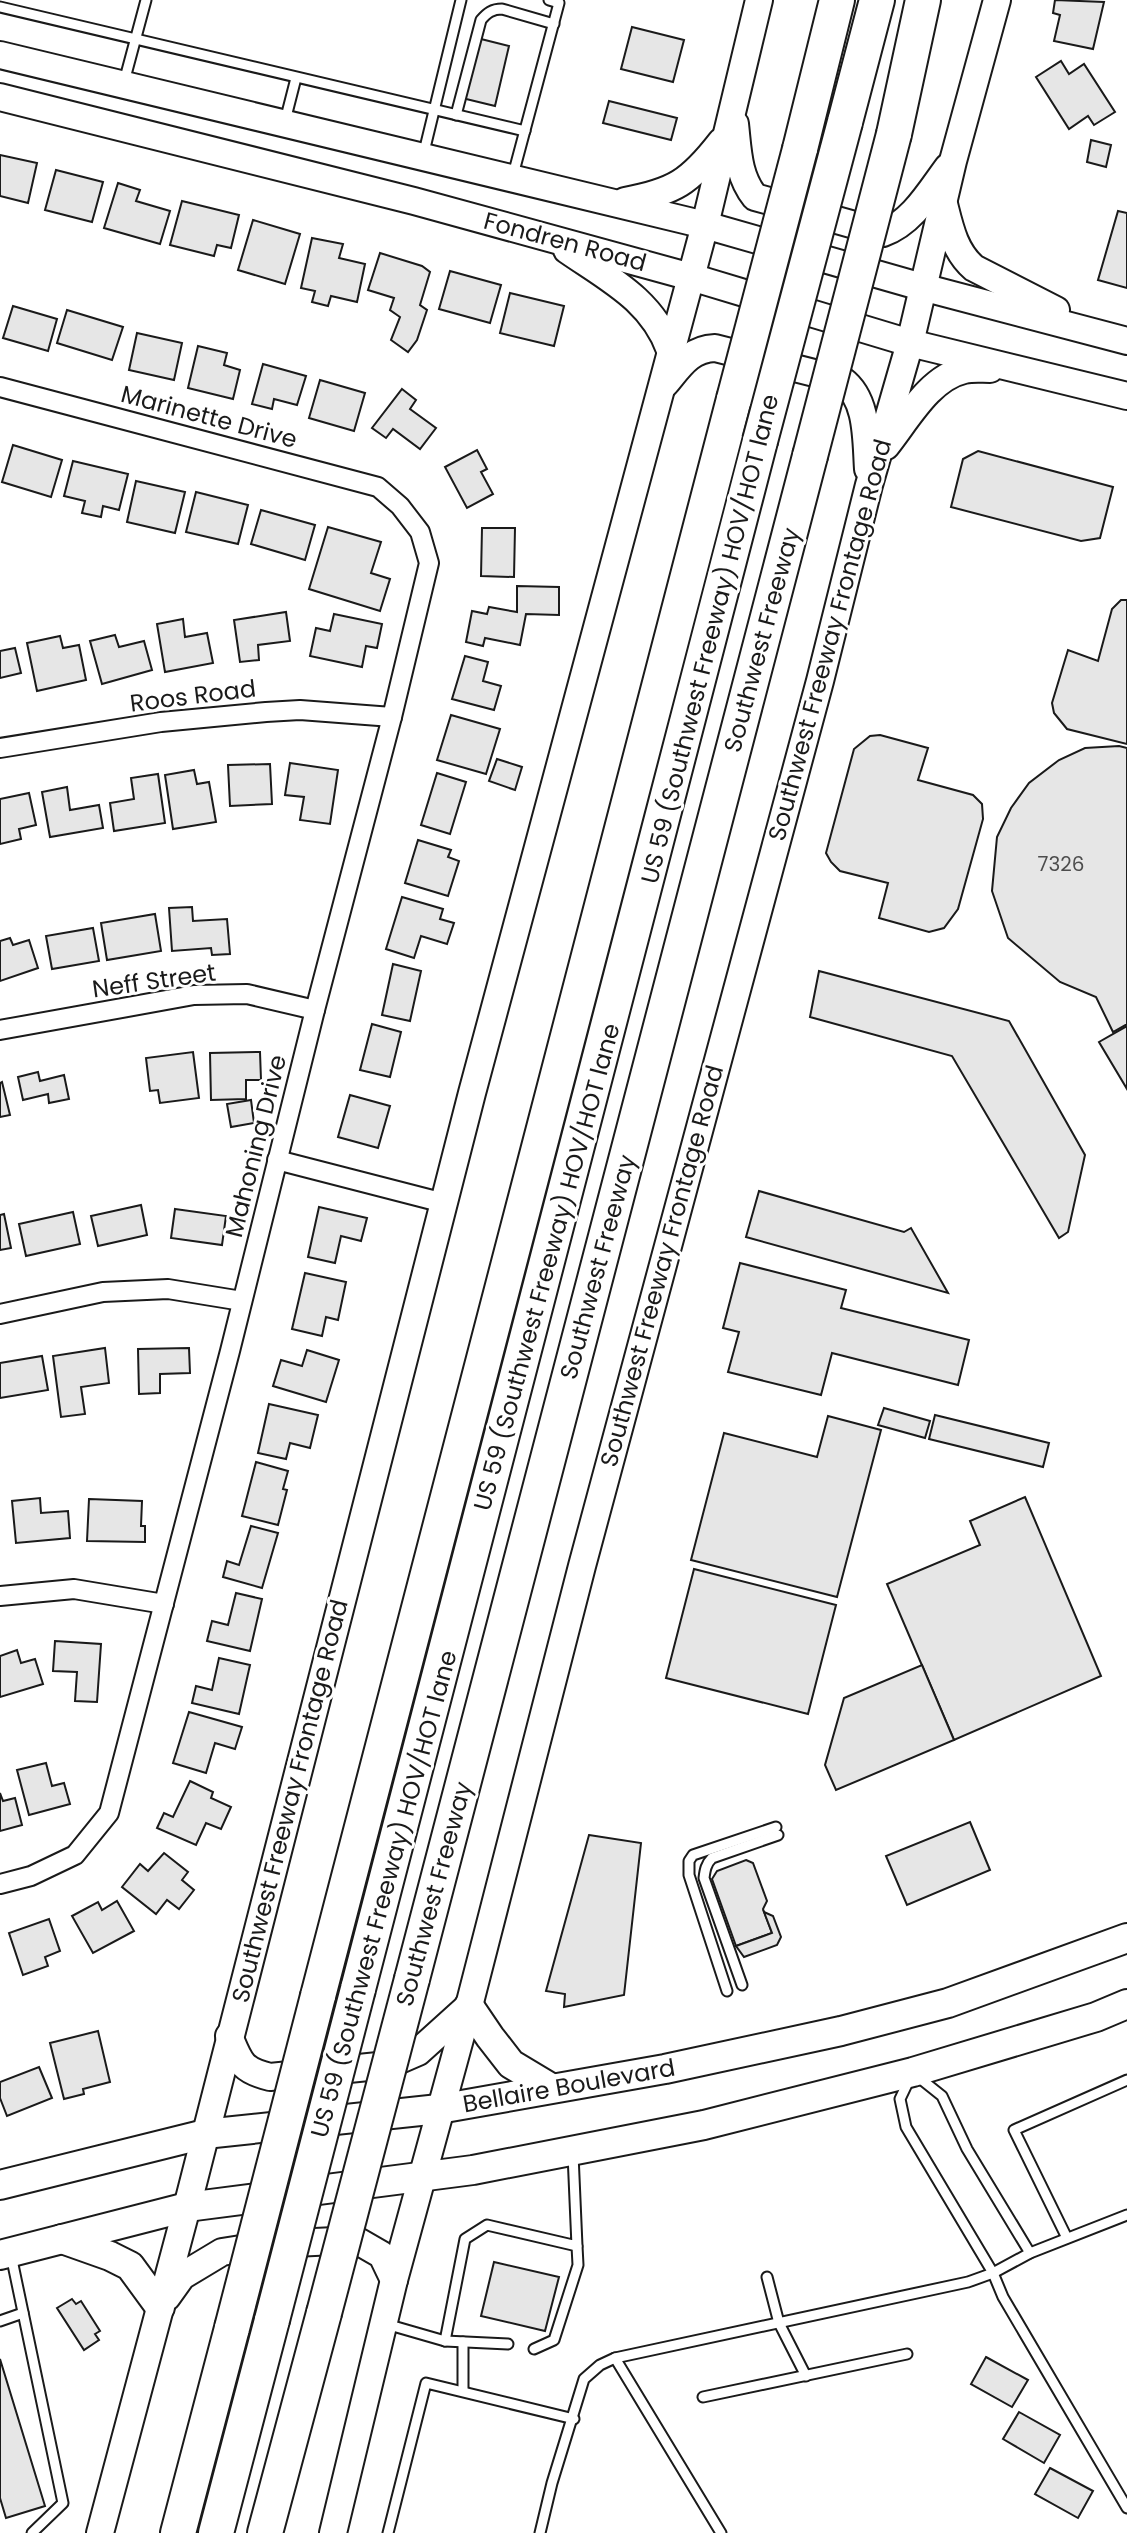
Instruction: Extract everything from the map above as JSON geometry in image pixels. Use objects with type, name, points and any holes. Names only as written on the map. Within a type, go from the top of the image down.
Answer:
[{"type":"highway","name":"US 59 (Southwest Freeway) HOV/HOT lane","points":[[216,2533],[877,0]]},
{"type":"highway","name":"Southwest Freeway","points":[[265,2533],[894,134],[923,0]]},
{"type":"highway","points":[[178,2533],[800,149],[832,11]]},
{"type":"main road","name":"Southwest Freeway Frontage Road","points":[[100,2533],[187,2207],[472,1093],[705,225],[759,0]]},
{"type":"main road","name":"Southwest Freeway Frontage Road","points":[[333,2533],[394,2280],[820,681],[869,485],[910,343],[953,161],[997,0]]},
{"type":"main road","name":"Fondren Road","points":[[0,55],[705,225],[1116,338]]},
{"type":"main road","points":[[116,125],[123,85]]},
{"type":"main road","name":"Fondren Road","points":[[0,97],[414,201],[691,277],[910,343],[1127,396]]},
{"type":"main road","points":[[733,105],[741,172],[746,186],[755,197],[883,233],[897,228],[908,218],[953,161]]},
{"type":"main road","points":[[615,203],[671,190],[704,164],[725,136]]},
{"type":"main road","points":[[414,201],[423,157]]},
{"type":"main road","points":[[943,202],[956,245],[974,268],[1116,338]]},
{"type":"main road","points":[[551,238],[642,302],[663,331],[670,350]]},
{"type":"main road","points":[[658,393],[683,361],[702,349],[715,348],[842,380],[852,387],[859,401],[869,485]]},
{"type":"main road","points":[[877,458],[936,385],[966,370],[1012,368]]},
{"type":"main road","name":"Bellaire Boulevard","points":[[0,2185],[205,2134],[439,2109],[665,2069],[841,2031],[948,2003],[1127,1938]]},
{"type":"main road","points":[[5,2253],[187,2207],[473,2170],[717,2122],[913,2072],[1096,2017],[1127,2004]]},
{"type":"main road","points":[[229,2036],[240,2062],[251,2072],[270,2077],[388,2065],[418,2052],[469,2006],[511,2064],[551,2088]]},
{"type":"main road","points":[[62,2239],[130,2266],[160,2307],[182,2276],[222,2252],[273,2244],[356,2240],[382,2255],[394,2280]]},
{"type":"street","name":"Marinette Drive","points":[[0,387],[378,487],[400,506]]},
{"type":"street","name":"Mahoning Drive","points":[[0,1884],[31,1876],[75,1855],[109,1813],[112,1803],[429,563],[420,532],[400,506]]},
{"type":"street","name":"Roos Road","points":[[0,748],[161,722],[266,712],[300,710],[392,717]]},
{"type":"street","name":"Neff Street","points":[[0,1030],[194,995],[247,994],[315,1010]]},
{"type":"street","points":[[277,1160],[444,1203]]},
{"type":"street","points":[[0,1314],[103,1292],[168,1289],[242,1301]]},
{"type":"street","points":[[0,1596],[74,1589],[164,1604]]},
{"type":"lane","points":[[123,85],[146,0]]},
{"type":"lane","points":[[423,157],[461,0]]},
{"type":"lane","points":[[512,178],[559,3],[549,0]]},
{"type":"lane","points":[[0,7],[525,131]]},
{"type":"lane","points":[[456,115],[481,20],[486,14],[493,9],[502,9],[554,24]]},
{"type":"lane","points":[[284,124],[296,78]]},
{"type":"lane","points":[[727,1991],[689,1875],[689,1861],[693,1855],[777,1831],[712,1858],[704,1872],[742,1985]]},
{"type":"lane","points":[[1030,2253],[967,2149],[942,2096],[913,2072],[900,2099],[906,2127],[1127,2508]]},
{"type":"lane","points":[[1067,2238],[1014,2130],[1127,2080]]},
{"type":"lane","points":[[534,2349],[554,2340],[578,2265],[573,2151]]},
{"type":"lane","points":[[540,2533],[584,2379],[600,2365],[615,2358],[968,2282],[993,2273],[1030,2253],[1127,2215]]},
{"type":"lane","points":[[445,2341],[465,2239],[487,2225],[577,2246]]},
{"type":"lane","points":[[5,2253],[23,2313],[63,2503],[32,2533]]},
{"type":"lane","points":[[767,2277],[779,2323],[806,2376]]},
{"type":"lane","points":[[0,2321],[23,2313]]},
{"type":"lane","points":[[383,2323],[445,2341],[508,2344]]},
{"type":"lane","points":[[463,2342],[463,2390]]},
{"type":"lane","points":[[703,2397],[907,2354]]},
{"type":"lane","points":[[615,2358],[721,2533]]},
{"type":"lane","points":[[388,2533],[426,2383],[574,2419]]},
{"type":"building","points":[[1055,0],[1104,2],[1093,49],[1054,41],[1060,15],[1053,13]]},
{"type":"building","points":[[632,27],[684,40],[673,82],[621,69]]},
{"type":"building","points":[[477,38],[509,46],[495,106],[462,98]]},
{"type":"building","points":[[1061,61],[1069,74],[1084,64],[1115,112],[1094,125],[1088,116],[1069,129],[1036,77]]},
{"type":"building","points":[[609,101],[677,118],[671,140],[603,123]]},
{"type":"building","points":[[1091,140],[1111,145],[1106,167],[1087,162]]},
{"type":"building","points":[[0,155],[37,163],[28,203],[0,196]]},
{"type":"building","points":[[56,170],[103,182],[92,222],[45,210]]},
{"type":"building","points":[[118,183],[140,190],[136,201],[170,211],[160,244],[104,228]]},
{"type":"building","points":[[182,201],[239,215],[231,248],[217,245],[214,256],[170,245]]},
{"type":"building","points":[[1118,211],[1127,213],[1127,288],[1098,280]]},
{"type":"building","points":[[253,220],[300,234],[285,284],[238,270]]},
{"type":"building","points":[[312,238],[343,244],[339,258],[365,264],[357,302],[331,296],[328,306],[312,302],[315,291],[301,288]]},
{"type":"building","points":[[380,253],[422,266],[430,272],[420,305],[427,310],[417,340],[408,352],[391,340],[400,317],[390,310],[394,298],[368,290]]},
{"type":"building","points":[[450,271],[501,285],[490,323],[439,309]]},
{"type":"building","points":[[510,293],[564,306],[554,346],[500,333]]},
{"type":"building","points":[[13,306],[57,319],[48,351],[3,338]]},
{"type":"building","points":[[67,310],[123,327],[112,360],[57,343]]},
{"type":"building","points":[[137,333],[182,343],[174,380],[129,370]]},
{"type":"building","points":[[198,346],[227,353],[224,365],[240,370],[233,399],[188,388]]},
{"type":"building","points":[[263,364],[306,376],[297,405],[274,399],[272,409],[252,404]]},
{"type":"building","points":[[320,380],[365,393],[354,431],[309,418]]},
{"type":"building","points":[[402,389],[416,400],[410,409],[436,428],[420,449],[393,429],[386,438],[372,428]]},
{"type":"building","points":[[13,445],[62,460],[51,497],[2,482]]},
{"type":"building","points":[[477,450],[487,469],[481,472],[493,494],[467,508],[445,467]]},
{"type":"building","points":[[978,451],[1113,487],[1100,538],[1081,541],[951,507],[963,459]]},
{"type":"building","points":[[73,461],[128,474],[119,510],[103,506],[101,517],[82,513],[85,501],[64,496]]},
{"type":"building","points":[[136,481],[185,492],[175,533],[127,522]]},
{"type":"building","points":[[196,492],[248,505],[238,544],[186,532]]},
{"type":"building","points":[[261,510],[315,525],[305,560],[251,544]]},
{"type":"building","points":[[328,527],[381,542],[371,573],[390,579],[380,611],[309,589]]},
{"type":"building","points":[[482,528],[515,528],[514,577],[481,576]]},
{"type":"building","points":[[517,586],[559,587],[559,615],[526,614],[520,645],[485,638],[483,646],[466,642],[472,611],[487,614],[489,607],[517,612]]},
{"type":"building","points":[[1121,600],[1127,600],[1127,744],[1067,729],[1054,713],[1052,703],[1068,650],[1098,661],[1112,609]]},
{"type":"building","points":[[286,612],[290,641],[258,645],[259,660],[240,662],[234,620]]},
{"type":"building","points":[[334,614],[382,624],[377,648],[366,646],[362,667],[310,656],[316,628],[330,631]]},
{"type":"building","points":[[183,619],[185,637],[207,633],[213,663],[165,672],[157,624]]},
{"type":"building","points":[[115,635],[119,647],[144,641],[152,670],[102,684],[90,641]]},
{"type":"building","points":[[60,636],[63,648],[79,645],[86,680],[37,691],[27,643]]},
{"type":"building","points":[[15,648],[21,673],[0,678],[0,651]]},
{"type":"building","points":[[465,656],[488,662],[483,681],[501,686],[494,710],[452,699]]},
{"type":"building","points":[[451,715],[500,729],[486,774],[437,760]]},
{"type":"building","points":[[880,735],[928,748],[918,780],[973,795],[982,804],[983,819],[958,909],[944,928],[929,932],[879,918],[888,883],[840,871],[826,853],[854,749],[870,736]]},
{"type":"building","points":[[1085,748],[1127,748],[1127,1024],[1113,1032],[1096,997],[1060,982],[1008,938],[992,891],[997,837],[1011,808],[1029,783],[1059,760]]},
{"type":"building","points":[[497,759],[522,767],[515,790],[489,781]]},
{"type":"building","points":[[290,763],[338,770],[330,824],[300,820],[304,797],[285,795]]},
{"type":"building","points":[[270,764],[272,804],[230,806],[228,765]]},
{"type":"building","points":[[194,770],[197,784],[209,782],[216,822],[173,829],[165,775]]},
{"type":"building","points":[[437,773],[466,782],[450,834],[421,825]]},
{"type":"building","points":[[158,774],[165,823],[114,831],[110,803],[134,799],[131,778]]},
{"type":"building","points":[[67,787],[70,810],[99,805],[103,828],[50,837],[42,792]]},
{"type":"building","points":[[29,793],[36,825],[19,829],[21,839],[0,844],[0,799]]},
{"type":"building","points":[[418,840],[451,850],[448,857],[459,861],[448,896],[405,883]]},
{"type":"building","points":[[402,897],[443,909],[440,919],[454,923],[447,944],[421,936],[414,958],[386,949]]},
{"type":"building","points":[[192,907],[193,921],[227,919],[230,954],[212,955],[211,948],[172,951],[169,908]]},
{"type":"building","points":[[155,914],[161,951],[107,960],[101,923]]},
{"type":"building","points":[[93,928],[99,961],[52,969],[46,936]]},
{"type":"building","points":[[10,938],[13,945],[29,940],[38,968],[0,981],[0,941]]},
{"type":"building","points":[[393,964],[421,971],[410,1021],[382,1015]]},
{"type":"building","points":[[819,971],[1009,1021],[1085,1155],[1068,1232],[1059,1238],[952,1056],[810,1017]]},
{"type":"building","points":[[372,1024],[401,1032],[390,1077],[360,1070]]},
{"type":"building","points":[[1127,1026],[1127,1089],[1099,1042]]},
{"type":"building","points":[[193,1052],[199,1098],[160,1103],[158,1090],[150,1091],[146,1058]]},
{"type":"building","points":[[260,1052],[261,1080],[246,1080],[246,1099],[211,1100],[210,1053]]},
{"type":"building","points":[[38,1072],[40,1081],[64,1075],[69,1099],[49,1103],[48,1094],[23,1100],[18,1077]]},
{"type":"building","points":[[0,1083],[10,1115],[0,1117]]},
{"type":"building","points":[[350,1095],[390,1106],[378,1148],[338,1137]]},
{"type":"building","points":[[251,1100],[254,1123],[231,1127],[227,1104]]},
{"type":"building","points":[[759,1191],[904,1232],[911,1228],[948,1293],[746,1237]]},
{"type":"building","points":[[141,1205],[147,1235],[98,1246],[91,1216]]},
{"type":"building","points":[[319,1207],[367,1218],[361,1241],[341,1236],[335,1263],[308,1257]]},
{"type":"building","points":[[175,1209],[226,1216],[222,1245],[171,1238]]},
{"type":"building","points":[[73,1212],[80,1244],[26,1256],[19,1224]]},
{"type":"building","points":[[4,1214],[11,1248],[0,1250],[0,1215]]},
{"type":"building","points":[[740,1263],[846,1290],[841,1308],[969,1340],[958,1385],[832,1353],[821,1395],[728,1372],[739,1332],[723,1328]]},
{"type":"building","points":[[305,1273],[346,1282],[338,1320],[326,1317],[322,1336],[292,1329]]},
{"type":"building","points":[[105,1348],[109,1383],[81,1387],[85,1414],[61,1417],[53,1356]]},
{"type":"building","points":[[189,1348],[190,1373],[160,1374],[160,1393],[139,1394],[138,1349]]},
{"type":"building","points":[[307,1350],[339,1360],[326,1402],[273,1386],[281,1360],[302,1366]]},
{"type":"building","points":[[42,1356],[48,1390],[0,1398],[0,1363]]},
{"type":"building","points":[[269,1404],[318,1415],[310,1448],[290,1443],[286,1459],[258,1453]]},
{"type":"building","points":[[884,1408],[930,1421],[925,1438],[878,1425]]},
{"type":"building","points":[[935,1415],[1049,1443],[1043,1467],[929,1439]]},
{"type":"building","points":[[828,1416],[881,1430],[837,1597],[691,1560],[724,1433],[817,1457]]},
{"type":"building","points":[[256,1462],[288,1471],[283,1489],[287,1490],[278,1525],[242,1516]]},
{"type":"building","points":[[1025,1497],[1101,1676],[954,1740],[887,1584],[980,1545],[970,1521]]},
{"type":"building","points":[[40,1498],[41,1513],[68,1511],[70,1538],[16,1543],[12,1501]]},
{"type":"building","points":[[89,1499],[142,1501],[141,1526],[145,1526],[145,1542],[87,1541]]},
{"type":"building","points":[[251,1526],[278,1533],[262,1588],[223,1577],[227,1561],[239,1565]]},
{"type":"building","points":[[694,1569],[836,1605],[808,1714],[666,1678]]},
{"type":"building","points":[[236,1593],[262,1599],[250,1651],[207,1641],[212,1621],[228,1625]]},
{"type":"building","points":[[55,1641],[101,1644],[97,1702],[75,1701],[77,1672],[53,1671]]},
{"type":"building","points":[[17,1650],[21,1663],[35,1659],[43,1684],[0,1697],[0,1656]]},
{"type":"building","points":[[219,1658],[250,1665],[239,1714],[192,1703],[196,1686],[212,1690]]},
{"type":"building","points":[[922,1665],[954,1740],[836,1790],[825,1765],[844,1698]]},
{"type":"building","points":[[189,1712],[242,1727],[235,1749],[215,1743],[206,1773],[173,1763]]},
{"type":"building","points":[[46,1763],[52,1786],[64,1783],[70,1804],[29,1815],[17,1770]]},
{"type":"building","points":[[190,1781],[213,1792],[211,1798],[231,1807],[221,1829],[206,1823],[196,1845],[157,1828],[164,1813],[173,1817]]},
{"type":"building","points":[[0,1793],[3,1801],[15,1798],[22,1825],[0,1831]]},
{"type":"building","points":[[970,1822],[990,1870],[907,1905],[886,1856]]},
{"type":"building","points":[[589,1835],[641,1843],[624,1995],[564,2007],[565,1994],[546,1991]]},
{"type":"building","points":[[164,1853],[188,1872],[182,1880],[194,1890],[179,1909],[167,1900],[156,1914],[122,1887],[140,1864],[148,1871]]},
{"type":"building","points":[[746,1860],[753,1863],[767,1901],[763,1909],[772,1933],[736,1946],[712,1879],[717,1871]]},
{"type":"building","points":[[117,1901],[134,1931],[93,1953],[72,1916],[98,1902],[102,1910]]},
{"type":"building","points":[[764,1912],[773,1916],[781,1937],[777,1945],[744,1957],[736,1946],[772,1933]]},
{"type":"building","points":[[49,1919],[60,1951],[45,1957],[48,1966],[23,1975],[9,1933]]},
{"type":"building","points":[[98,2031],[110,2082],[83,2089],[84,2094],[64,2099],[50,2043]]},
{"type":"building","points":[[39,2067],[52,2098],[7,2116],[0,2098],[0,2082]]},
{"type":"building","points":[[494,2262],[559,2277],[545,2331],[481,2316]]},
{"type":"building","points":[[72,2299],[76,2304],[81,2301],[100,2331],[95,2334],[99,2340],[84,2350],[57,2308]]},
{"type":"building","points":[[986,2357],[1028,2380],[1012,2407],[971,2384]]},
{"type":"building","points":[[0,2359],[45,2506],[6,2518],[0,2498]]},
{"type":"building","points":[[1019,2412],[1060,2435],[1044,2463],[1003,2439]]},
{"type":"building","points":[[1050,2468],[1093,2491],[1078,2518],[1035,2494]]}]
